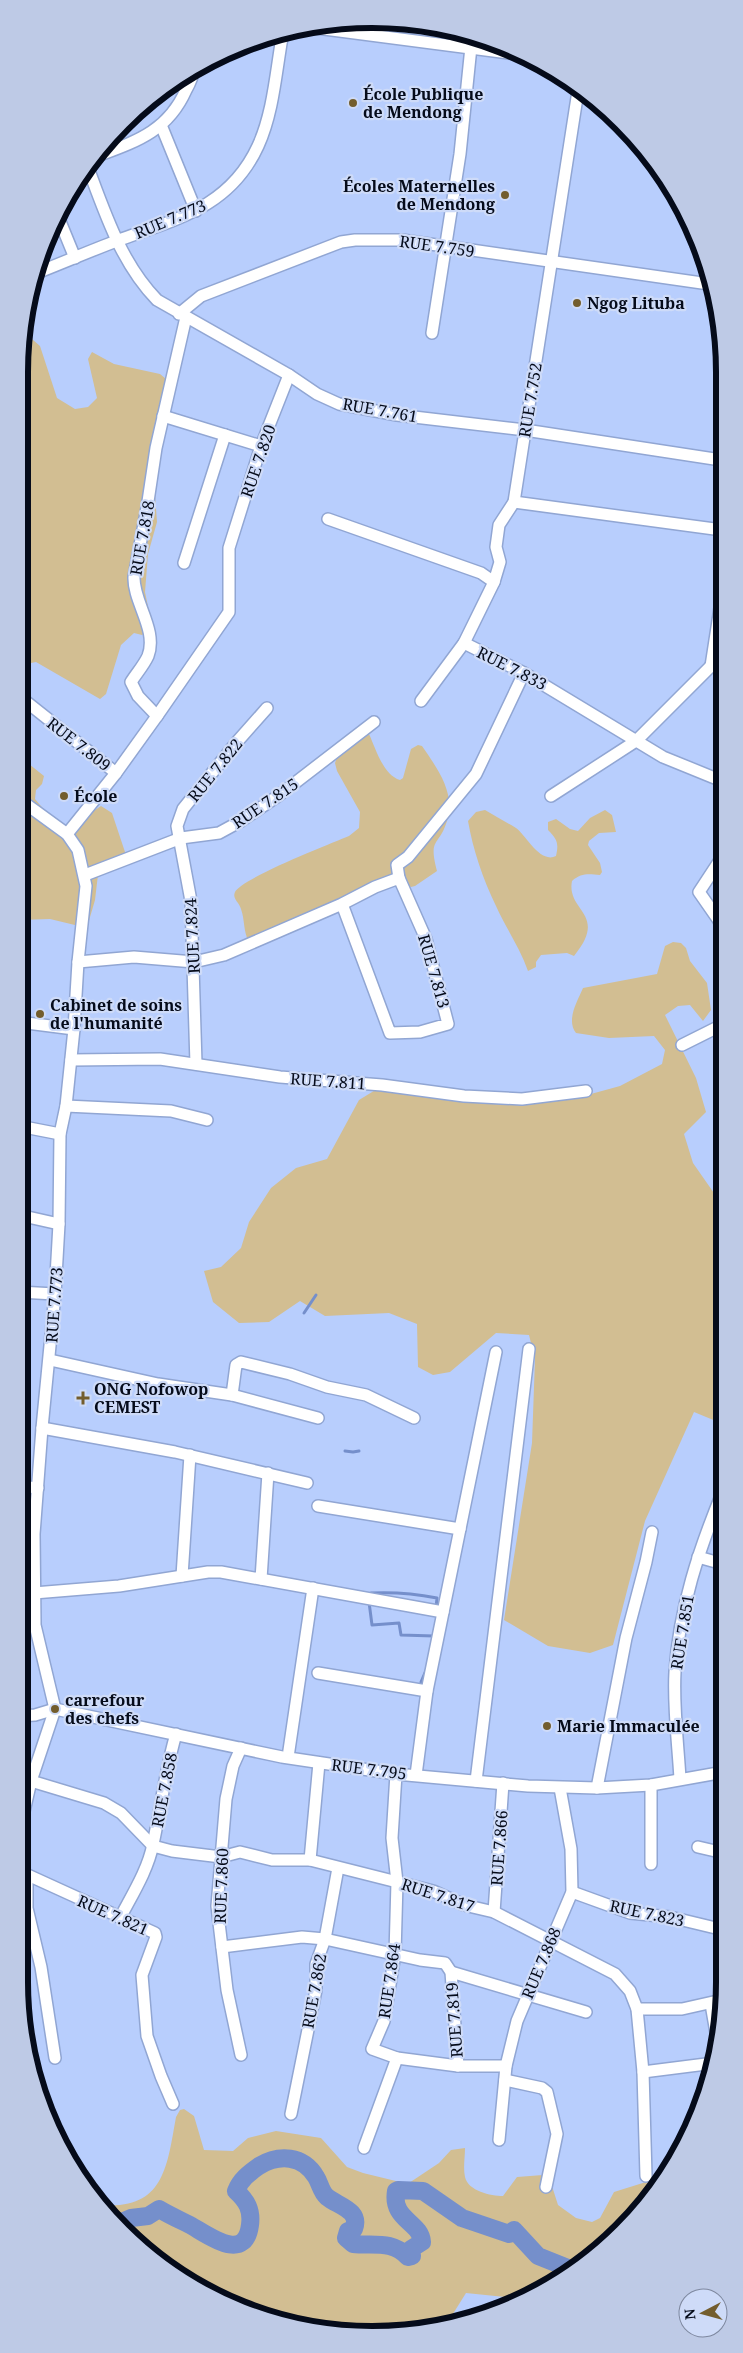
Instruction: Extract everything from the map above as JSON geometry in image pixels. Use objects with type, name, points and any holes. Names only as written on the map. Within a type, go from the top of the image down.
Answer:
[{"type":"street","points":[[370,34],[371,28]]},
{"type":"street","points":[[332,30],[494,51]]},
{"type":"street","name":"RUE 7.773","points":[[43,271],[196,211],[211,203],[232,186],[246,168],[258,146],[266,124],[282,39]]},
{"type":"street","points":[[432,333],[460,154],[471,47]]},
{"type":"street","points":[[108,151],[153,132],[169,120],[182,100],[190,80]]},
{"type":"street","name":"RUE 7.752","points":[[514,502],[577,96]]},
{"type":"street","points":[[162,125],[196,211]]},
{"type":"street","name":"RUE 7.761","points":[[90,173],[116,242],[146,289],[157,300],[289,375],[317,394],[346,406],[397,415],[525,430],[716,459]]},
{"type":"street","points":[[61,223],[75,258]]},
{"type":"street","name":"RUE 7.759","points":[[182,315],[201,296],[340,242],[355,240],[402,240],[446,248],[704,283]]},
{"type":"street","name":"RUE 7.818","points":[[157,716],[138,696],[131,682],[148,655],[149,648],[149,631],[134,588],[134,577],[182,315]]},
{"type":"street","name":"RUE 7.820","points":[[157,716],[229,612],[229,548],[261,446],[289,375]]},
{"type":"street","points":[[163,416],[261,446]]},
{"type":"street","points":[[184,564],[225,434]]},
{"type":"street","points":[[514,502],[716,529]]},
{"type":"street","name":"RUE 7.833","points":[[514,502],[499,525],[496,547],[500,562],[494,582],[464,643],[524,672],[663,757],[716,779]]},
{"type":"street","points":[[328,519],[472,569],[494,582]]},
{"type":"street","points":[[421,701],[464,643]]},
{"type":"street","points":[[551,796],[636,741],[716,666]]},
{"type":"street","points":[[78,962],[134,957],[194,962],[224,955],[399,878],[397,865],[408,857],[476,774],[524,672]]},
{"type":"street","name":"RUE 7.809","points":[[28,703],[116,773]]},
{"type":"street","name":"RUE 7.822","points":[[181,838],[177,826],[183,809],[267,708]]},
{"type":"street","points":[[67,834],[116,773],[157,716]]},
{"type":"street","name":"RUE 7.815","points":[[85,875],[181,838],[219,832],[241,821],[278,796],[374,722]]},
{"type":"street","name":"RUE 7.773","points":[[28,805],[67,834],[78,850],[86,886],[71,1060],[66,1106],[60,1134],[56,1294],[42,1428],[34,1534],[34,1593],[38,1638],[47,1667],[56,1709]]},
{"type":"street","name":"RUE 7.824","points":[[181,838],[192,901],[196,1064]]},
{"type":"street","points":[[716,868],[699,894],[716,917]]},
{"type":"street","name":"RUE 7.813","points":[[342,904],[390,1033],[420,1032],[448,1024],[426,939],[399,878]]},
{"type":"street","points":[[28,1023],[74,1029]]},
{"type":"street","points":[[682,1045],[716,1028]]},
{"type":"street","name":"RUE 7.811","points":[[71,1060],[144,1058],[280,1077],[382,1085],[464,1096],[522,1099],[586,1091]]},
{"type":"street","points":[[66,1106],[164,1110],[206,1120]]},
{"type":"street","points":[[28,1128],[60,1134]]},
{"type":"street","points":[[28,1217],[59,1224]]},
{"type":"street","points":[[28,1292],[56,1294]]},
{"type":"street","points":[[476,1781],[529,1349]]},
{"type":"street","points":[[416,1775],[427,1691],[496,1352]]},
{"type":"street","points":[[50,1360],[158,1384],[232,1396],[318,1418]]},
{"type":"street","points":[[232,1396],[236,1365],[241,1362],[290,1374],[327,1387],[366,1395],[414,1418]]},
{"type":"street","points":[[42,1428],[190,1455],[307,1483]]},
{"type":"street","points":[[182,1576],[190,1455]]},
{"type":"street","points":[[261,1579],[268,1473]]},
{"type":"street","points":[[28,1487],[38,1488]]},
{"type":"street","points":[[318,1506],[460,1528]]},
{"type":"street","name":"RUE 7.851","points":[[680,1779],[674,1694],[677,1653],[692,1575],[716,1509]]},
{"type":"street","points":[[597,1788],[626,1638],[652,1532]]},
{"type":"street","points":[[698,1557],[716,1562]]},
{"type":"street","points":[[34,1593],[119,1586],[221,1572],[443,1612]]},
{"type":"street","points":[[288,1758],[314,1588]]},
{"type":"street","points":[[318,1673],[427,1691]]},
{"type":"street","points":[[28,1797],[56,1709]]},
{"type":"street","name":"RUE 7.795","points":[[28,1715],[56,1709],[288,1758],[396,1774],[476,1781],[560,1788],[597,1788],[651,1785],[716,1773]]},
{"type":"street","name":"RUE 7.858","points":[[120,1918],[138,1884],[153,1846],[161,1793],[176,1734]]},
{"type":"street","name":"RUE 7.860","points":[[241,1748],[233,1766],[226,1799],[217,1906],[230,2015],[241,2055]]},
{"type":"street","points":[[310,1860],[318,1763]]},
{"type":"street","name":"RUE 7.864","points":[[396,1774],[392,1838],[397,1882],[395,1954],[384,2021],[372,2049],[397,2058],[458,2066],[506,2066]]},
{"type":"street","points":[[32,1781],[80,1794],[108,1805],[121,1813],[153,1846]]},
{"type":"street","name":"RUE 7.866","points":[[494,1912],[503,1783]]},
{"type":"street","points":[[651,1785],[651,1864]]},
{"type":"street","name":"RUE 7.868","points":[[499,2140],[506,2066],[515,2030],[527,1995],[572,1892],[571,1849],[560,1788]]},
{"type":"street","name":"RUE 7.817","points":[[153,1846],[172,1851],[221,1857],[240,1852],[272,1860],[310,1860],[433,1891],[464,1905],[494,1912],[549,1942],[615,1974],[630,1991],[637,2009],[643,2072],[646,2176]]},
{"type":"street","points":[[698,1847],[716,1851]]},
{"type":"street","name":"RUE 7.862","points":[[291,2114],[316,1990],[316,1964],[325,1939],[338,1868]]},
{"type":"street","name":"RUE 7.821","points":[[28,1875],[150,1931],[156,1937],[141,1982],[147,2036],[173,2104]]},
{"type":"street","name":"RUE 7.823","points":[[572,1892],[630,1913],[670,1917],[716,1928]]},
{"type":"street","points":[[28,1916],[41,1967],[55,2058]]},
{"type":"street","name":"RUE 7.819","points":[[222,1947],[286,1938],[325,1939],[420,1960],[445,1963],[451,1972],[458,2066]]},
{"type":"street","points":[[451,1972],[586,2012]]},
{"type":"street","points":[[637,2009],[682,2009],[715,2003]]},
{"type":"street","points":[[711,2004],[714,2019]]},
{"type":"street","points":[[364,2148],[397,2058]]},
{"type":"street","points":[[643,2072],[706,2064]]},
{"type":"street","points":[[505,2080],[542,2088],[547,2092],[557,2134],[546,2187]]},
{"type":"shaded area","points":[[29,337],[40,346],[57,398],[75,409],[88,407],[97,398],[88,359],[92,352],[114,364],[160,374],[166,379],[160,416],[163,432],[155,495],[157,522],[148,554],[145,592],[150,616],[146,632],[142,635],[134,633],[121,645],[106,694],[100,699],[36,662],[31,663],[28,668]]},
{"type":"shaded area","points":[[369,734],[381,761],[394,777],[400,780],[403,778],[411,749],[418,745],[422,746],[444,781],[449,801],[449,811],[444,829],[434,847],[437,871],[411,887],[404,883],[377,886],[249,942],[241,909],[234,897],[235,892],[253,878],[349,836],[359,828],[360,812],[337,771],[335,763],[338,755]]},
{"type":"shaded area","points":[[28,763],[44,776],[42,784],[36,790],[35,799],[46,812],[68,828],[101,806],[112,813],[126,855],[99,866],[95,900],[88,924],[79,926],[50,919],[28,920]]},
{"type":"shaded area","points":[[485,810],[516,828],[539,853],[550,857],[556,856],[557,844],[548,830],[548,822],[556,819],[570,829],[578,831],[590,818],[605,810],[612,815],[616,832],[599,833],[589,841],[588,845],[600,863],[602,872],[600,875],[582,875],[572,881],[572,891],[575,900],[584,914],[588,930],[584,942],[574,956],[567,953],[541,955],[536,962],[536,967],[528,971],[491,896],[473,843],[468,821],[476,812]]},
{"type":"shaded area","points":[[673,942],[681,943],[686,948],[690,961],[707,983],[711,1010],[703,1021],[690,1005],[678,1006],[665,1015],[696,1078],[706,1112],[684,1134],[693,1163],[716,1196],[716,1421],[694,1412],[645,1521],[613,1645],[590,1653],[548,1646],[504,1620],[532,1443],[535,1359],[529,1335],[496,1333],[450,1372],[433,1375],[418,1367],[417,1324],[389,1313],[325,1316],[300,1301],[269,1322],[239,1323],[213,1302],[204,1271],[221,1267],[241,1248],[249,1222],[271,1188],[296,1168],[327,1159],[359,1100],[382,1086],[546,1101],[580,1097],[620,1086],[662,1064],[665,1050],[654,1036],[609,1038],[576,1033],[573,1028],[572,1017],[583,988],[657,974],[665,946]]},
{"type":"shaded area","points":[[184,2109],[194,2116],[204,2150],[233,2151],[248,2138],[276,2131],[321,2138],[347,2167],[404,2183],[409,2183],[439,2163],[451,2150],[465,2148],[465,2177],[467,2182],[475,2189],[486,2194],[503,2196],[517,2177],[543,2175],[550,2180],[558,2205],[576,2218],[592,2222],[600,2218],[614,2192],[646,2182],[658,2174],[615,2225],[598,2240],[563,2268],[524,2290],[507,2297],[466,2293],[452,2316],[416,2323],[372,2326],[327,2323],[282,2314],[219,2290],[180,2268],[162,2254],[128,2225],[111,2205],[122,2205],[138,2200],[150,2193],[159,2182],[169,2153],[176,2117],[180,2110]]},
{"type":"waterway","points":[[304,1313],[316,1295]]},
{"type":"waterway","points":[[345,1451],[359,1451]]},
{"type":"waterway","points":[[369,1595],[371,1593],[396,1593],[437,1598],[436,1608]]},
{"type":"waterway","points":[[369,1602],[372,1625],[399,1623],[401,1635],[434,1636]]},
{"type":"waterway","points":[[421,1682],[427,1668]]},
{"type":"waterway","points":[[124,2221],[148,2216],[159,2209],[216,2240],[234,2245],[241,2243],[247,2237],[250,2215],[246,2202],[236,2191],[240,2183],[252,2171],[267,2162],[282,2158],[304,2164],[311,2170],[325,2195],[351,2213],[354,2217],[354,2229],[348,2231],[346,2238],[353,2244],[389,2246],[396,2248],[408,2257],[412,2256],[411,2249],[422,2242],[417,2230],[402,2215],[398,2208],[396,2191],[423,2191],[462,2218],[509,2234],[514,2230],[538,2256],[565,2267]]},
{"type":"place","name":"École Publique de Mendong","points":[[353,103]]},
{"type":"place","name":"Écoles Maternelles de Mendong","points":[[505,195]]},
{"type":"place","name":"Ngog Lituba","points":[[577,303]]},
{"type":"place","name":"École","points":[[64,796]]},
{"type":"place","name":"Cabinet de soins de l'humanité","points":[[40,1014]]},
{"type":"place","name":"ONG Nofowop CEMEST","points":[[83,1398]]},
{"type":"place","name":"carrefour des chefs","points":[[55,1709]]},
{"type":"place","name":"Marie Immaculée","points":[[547,1726]]}]
